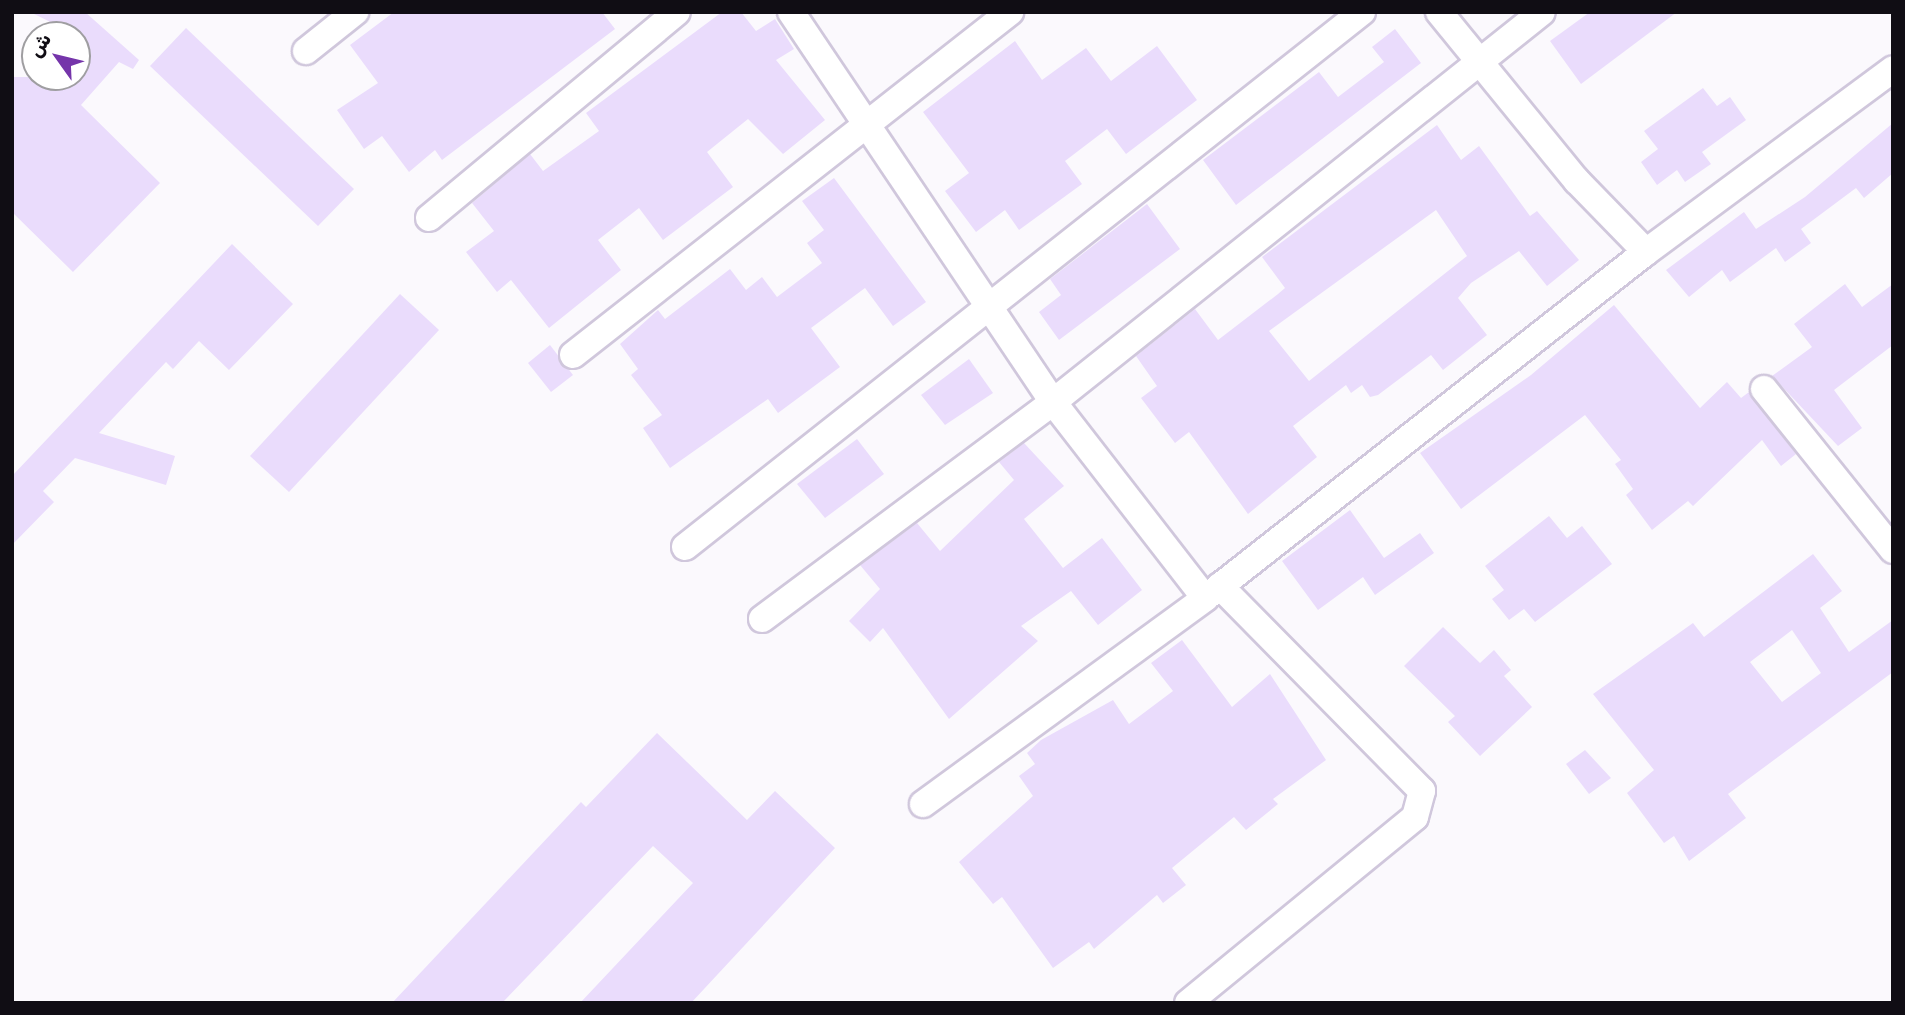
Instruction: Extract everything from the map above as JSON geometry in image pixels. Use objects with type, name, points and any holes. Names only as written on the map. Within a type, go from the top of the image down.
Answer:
[{"type":"street","points":[[306,51],[355,12]]},
{"type":"street","points":[[429,218],[677,12]]},
{"type":"street","points":[[791,12],[1053,402],[1212,592],[1422,791],[1415,817],[1188,1003]]},
{"type":"street","points":[[573,355],[866,121],[1010,12]]},
{"type":"street","points":[[685,547],[1362,12]]},
{"type":"street","points":[[1439,12],[1577,181],[1646,252]]},
{"type":"street","points":[[762,619],[1053,402],[1478,59],[1542,12]]},
{"type":"street","points":[[923,804],[1212,592],[1646,252],[1893,69]]},
{"type":"street","points":[[1764,389],[1893,550]]},
{"type":"building","points":[[30,12],[85,12],[139,60],[133,69],[119,62],[81,105],[160,183],[73,272],[12,212],[12,77],[21,77],[21,91],[91,91],[91,21],[48,21]]},
{"type":"building","points":[[394,12],[602,12],[615,29],[442,160],[435,150],[409,172],[382,136],[364,149],[337,110],[378,83],[350,45]]},
{"type":"building","points":[[722,12],[741,12],[756,31],[775,19],[794,49],[776,60],[825,120],[783,154],[748,119],[707,152],[733,187],[663,240],[639,208],[598,240],[621,270],[549,328],[511,280],[497,292],[466,252],[494,231],[472,203],[530,154],[543,171],[599,131],[586,113]]},
{"type":"building","points":[[1590,12],[1677,12],[1581,84],[1550,41]]},
{"type":"building","points":[[186,28],[354,189],[318,226],[150,66]]},
{"type":"building","points":[[1395,29],[1421,63],[1236,205],[1203,160],[1319,72],[1338,97],[1384,62],[1372,47]]},
{"type":"building","points":[[1015,41],[1042,80],[1086,48],[1111,81],[1157,46],[1197,100],[1126,154],[1107,129],[1065,161],[1082,184],[1019,230],[1005,210],[976,232],[945,191],[969,173],[923,112]]},
{"type":"building","points":[[1703,88],[1717,106],[1730,97],[1746,120],[1702,152],[1711,164],[1685,182],[1677,170],[1657,185],[1641,162],[1658,149],[1644,131]]},
{"type":"building","points":[[1893,123],[1893,173],[1864,198],[1856,188],[1801,229],[1811,243],[1785,262],[1776,248],[1730,282],[1722,270],[1689,297],[1666,270],[1744,212],[1756,229],[1805,197]]},
{"type":"building","points":[[1437,125],[1461,160],[1479,146],[1530,216],[1537,211],[1579,260],[1547,286],[1519,251],[1471,283],[1458,298],[1487,335],[1443,370],[1431,355],[1378,395],[1370,397],[1362,385],[1351,393],[1346,385],[1293,426],[1317,457],[1248,514],[1189,432],[1175,443],[1141,398],[1157,386],[1136,356],[1195,309],[1218,340],[1278,294],[1285,288],[1262,257]],"holes":[[[1436,210],[1467,256],[1309,381],[1269,331]]]},
{"type":"building","points":[[834,178],[926,302],[893,326],[865,288],[811,328],[840,367],[778,413],[768,399],[670,468],[643,428],[662,415],[631,375],[638,369],[620,344],[658,310],[665,319],[730,269],[746,290],[762,277],[777,297],[822,263],[807,243],[824,230],[802,201]]},
{"type":"building","points":[[1147,204],[1180,249],[1059,340],[1039,312],[1061,295],[1050,279]]},
{"type":"building","points":[[232,244],[293,304],[229,370],[199,341],[173,369],[166,362],[99,433],[175,456],[166,485],[75,458],[43,491],[54,502],[12,545],[12,476]]},
{"type":"building","points":[[1845,284],[1862,307],[1893,284],[1893,345],[1834,390],[1862,428],[1838,446],[1772,376],[1812,347],[1794,324]]},
{"type":"building","points":[[400,294],[439,330],[289,492],[250,456]]},
{"type":"building","points":[[1614,305],[1700,408],[1727,382],[1741,398],[1749,392],[1796,454],[1781,466],[1762,440],[1693,506],[1688,501],[1652,530],[1626,495],[1633,489],[1615,464],[1621,460],[1585,415],[1461,509],[1420,453],[1531,375]]},
{"type":"building","points":[[550,345],[573,375],[551,392],[528,363]]},
{"type":"building","points":[[969,359],[993,393],[945,425],[921,395]]},
{"type":"building","points":[[857,439],[884,474],[825,518],[797,484]]},
{"type":"building","points":[[1024,443],[1064,486],[1024,519],[1063,568],[1102,538],[1142,590],[1098,625],[1071,591],[1021,626],[1038,641],[949,719],[883,628],[870,642],[849,621],[880,589],[860,565],[917,523],[940,551],[1014,480],[999,462]]},
{"type":"building","points":[[1350,510],[1384,558],[1420,533],[1434,553],[1375,595],[1363,577],[1318,610],[1282,561]]},
{"type":"building","points":[[1549,516],[1567,538],[1582,526],[1612,564],[1535,622],[1524,609],[1509,620],[1492,599],[1504,590],[1485,566]]},
{"type":"building","points":[[1813,554],[1842,591],[1820,608],[1849,652],[1893,620],[1893,672],[1728,794],[1746,818],[1689,861],[1674,836],[1664,843],[1627,793],[1654,770],[1593,694],[1693,623],[1704,637]],"holes":[[[1792,630],[1821,673],[1782,702],[1750,662]]]},
{"type":"building","points":[[1443,627],[1480,663],[1494,650],[1511,670],[1504,676],[1532,707],[1480,756],[1448,722],[1455,716],[1404,666]]},
{"type":"building","points":[[1182,640],[1232,707],[1270,674],[1326,760],[1273,799],[1278,804],[1246,830],[1234,817],[1172,868],[1186,885],[1163,903],[1157,895],[1094,949],[1089,942],[1053,968],[1002,897],[993,904],[959,862],[1033,796],[1019,776],[1035,764],[1027,753],[1041,740],[1113,700],[1129,724],[1173,691],[1151,663]]},
{"type":"building","points":[[657,733],[747,820],[775,791],[835,848],[691,1003],[580,1003],[693,883],[653,846],[502,1003],[392,1003],[581,802],[586,807]]},
{"type":"building","points":[[1585,750],[1611,778],[1589,794],[1566,764]]}]
